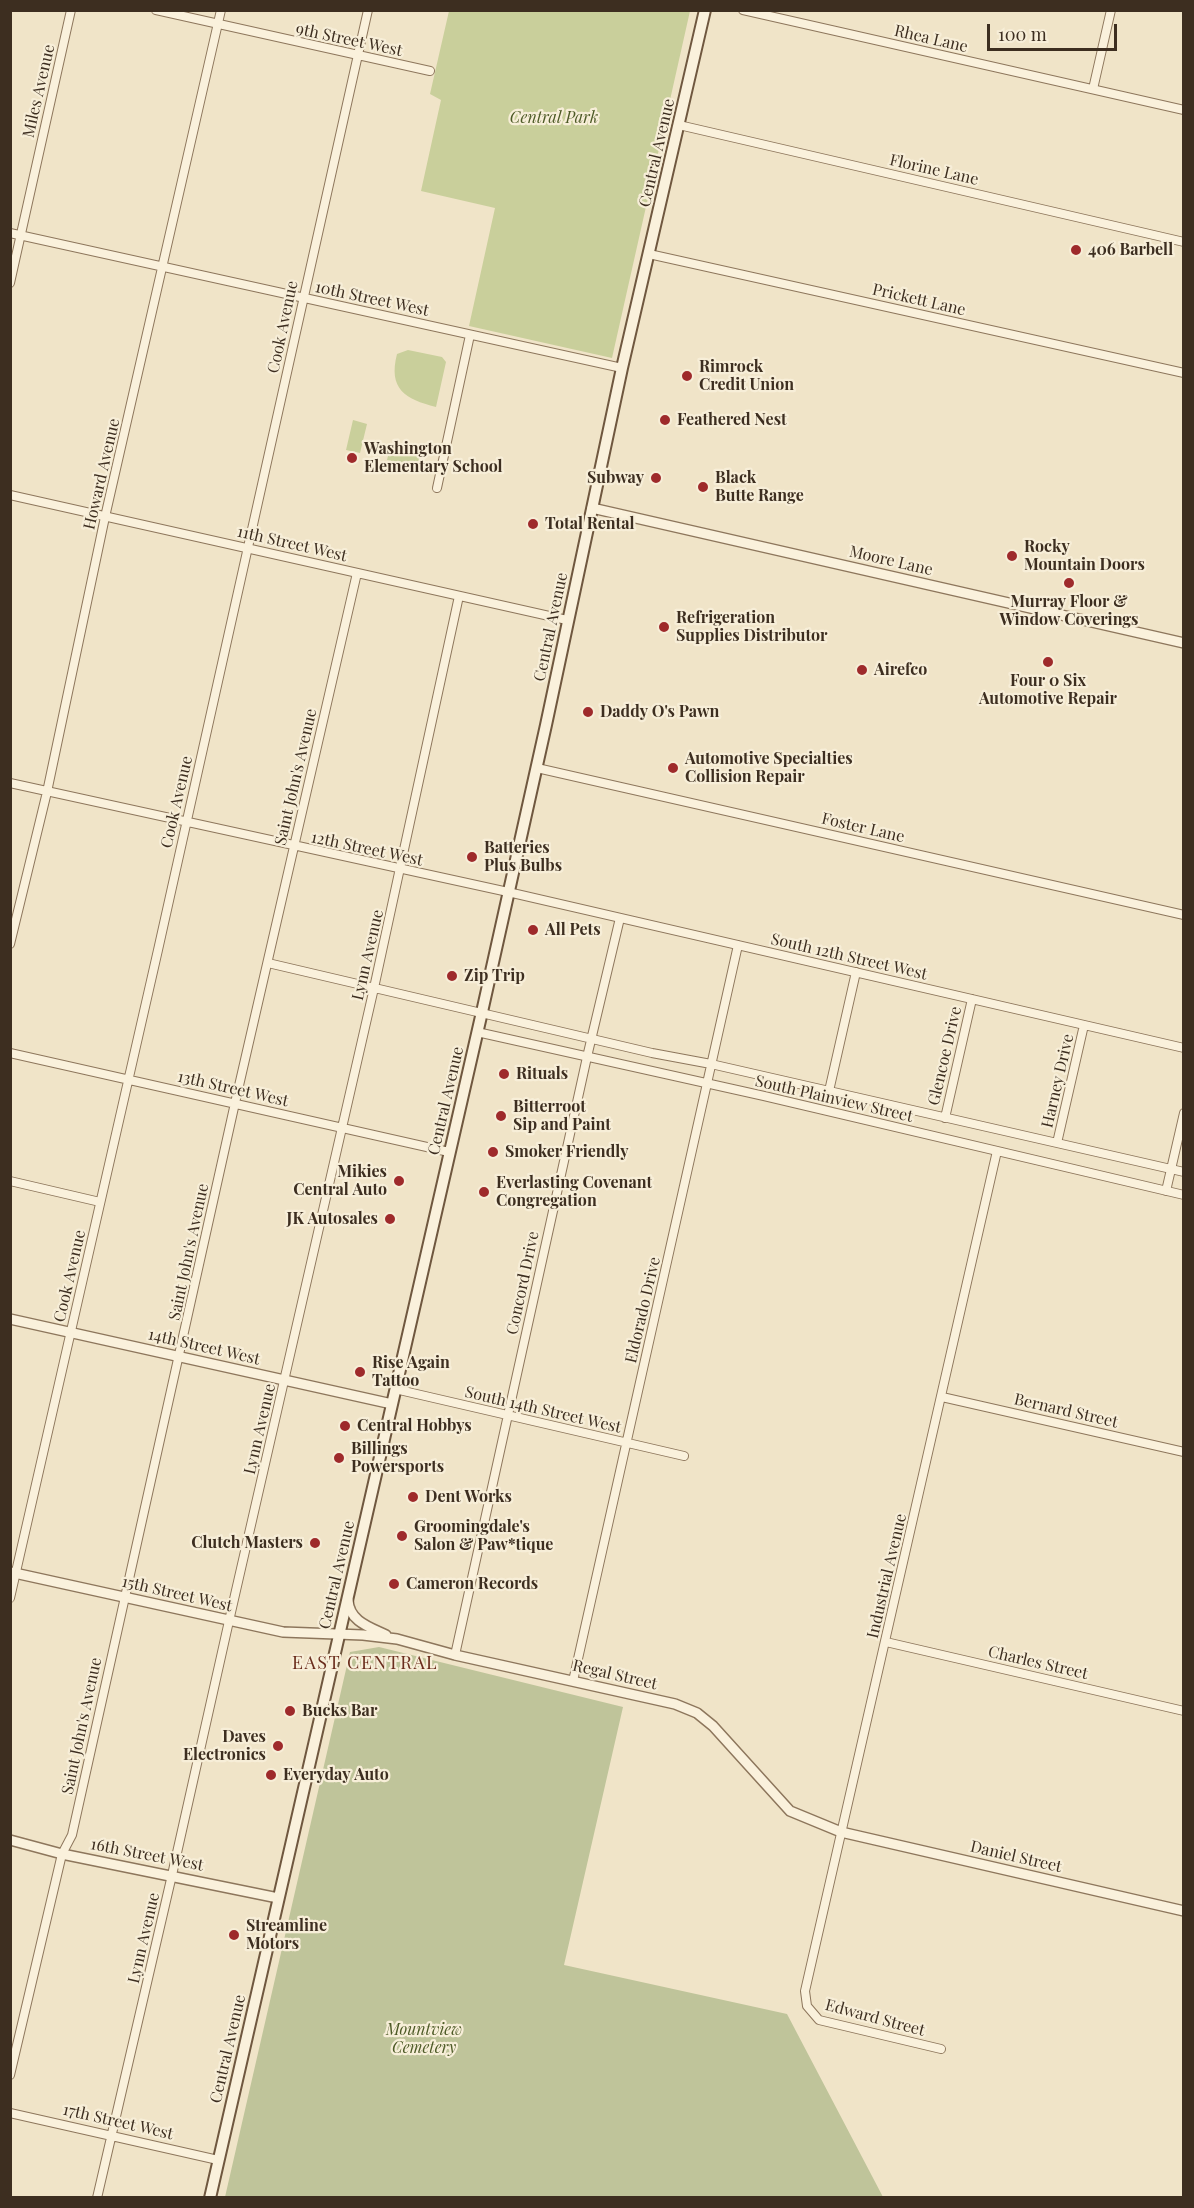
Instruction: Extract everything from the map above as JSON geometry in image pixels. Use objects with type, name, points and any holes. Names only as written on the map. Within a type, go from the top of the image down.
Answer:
[{"type":"main road","name":"Central Avenue","points":[[210,2198],[482,1012],[537,768],[622,368],[705,10]]},
{"type":"street","name":"Miles Avenue","points":[[10,283],[71,10]]},
{"type":"street","name":"9th Street West","points":[[156,10],[430,71]]},
{"type":"street","name":"Howard Avenue","points":[[10,944],[47,792],[105,517],[221,10]]},
{"type":"street","name":"Cook Avenue","points":[[10,1598],[13,1572],[71,1333],[368,10]]},
{"type":"street","name":"Rhea Lane","points":[[743,10],[1184,110]]},
{"type":"street","points":[[1093,89],[1111,10]]},
{"type":"street","name":"Florine Lane","points":[[679,125],[1184,242]]},
{"type":"street","name":"10th Street West","points":[[10,233],[622,368]]},
{"type":"street","name":"Prickett Lane","points":[[650,254],[1184,373]]},
{"type":"street","points":[[436,488],[470,335]]},
{"type":"street","name":"11th Street West","points":[[10,495],[567,620]]},
{"type":"street","name":"Moore Lane","points":[[592,508],[1184,643]]},
{"type":"street","name":"Saint John's Avenue","points":[[10,2075],[62,1854],[72,1835],[235,1103],[357,573]]},
{"type":"street","name":"Lynn Avenue","points":[[97,2198],[343,1127],[459,596]]},
{"type":"street","name":"Foster Lane","points":[[537,768],[1184,915]]},
{"type":"street","name":"12th Street West","points":[[10,783],[508,892]]},
{"type":"street","name":"South 12th Street West","points":[[508,892],[1184,1048]]},
{"type":"street","name":"Concord Drive","points":[[455,1655],[587,1057],[620,918]]},
{"type":"street","name":"Eldorado Drive","points":[[573,1681],[738,945]]},
{"type":"street","name":"South Plainview Street","points":[[268,963],[592,1037],[652,1053],[711,1064],[1184,1172]]},
{"type":"street","points":[[829,1091],[856,972]]},
{"type":"street","name":"Glencoe Drive","points":[[945,1118],[972,999]]},
{"type":"street","name":"Harney Drive","points":[[1057,1143],[1084,1025]]},
{"type":"street","name":"South Plainview Street","points":[[477,1032],[707,1083],[1184,1195]]},
{"type":"street","name":"13th Street West","points":[[10,1053],[449,1152]]},
{"type":"street","points":[[1166,1191],[1184,1113]]},
{"type":"street","name":"Industrial Avenue","points":[[807,2006],[805,1991],[997,1151]]},
{"type":"street","points":[[10,1181],[100,1202]]},
{"type":"street","name":"14th Street West","points":[[10,1319],[392,1404]]},
{"type":"street","name":"South 14th Street West","points":[[395,1389],[684,1456]]},
{"type":"street","name":"Bernard Street","points":[[942,1397],[1184,1452]]},
{"type":"street","name":"15th Street West","points":[[13,1572],[283,1632],[339,1635]]},
{"type":"street","points":[[349,1592],[348,1603],[354,1617],[363,1624],[396,1639]]},
{"type":"street","name":"Regal Street","points":[[339,1635],[396,1639],[455,1655],[675,1704],[697,1713],[713,1726],[790,1811],[841,1832]]},
{"type":"street","name":"Charles Street","points":[[886,1642],[1184,1711]]},
{"type":"street","name":"Daniel Street","points":[[841,1832],[1184,1911]]},
{"type":"street","name":"16th Street West","points":[[10,1840],[62,1854],[278,1898]]},
{"type":"street","name":"Edward Street","points":[[807,2006],[819,2020],[941,2049]]},
{"type":"street","name":"17th Street West","points":[[10,2113],[218,2160]]},
{"type":"green space","name":"Central Park","points":[[449,11],[690,11],[612,358],[469,326],[495,208],[421,191],[441,100],[430,94]]},
{"type":"green space","points":[[408,350],[442,357],[446,362],[436,407],[408,396],[397,384],[395,366],[397,354]]},
{"type":"green space","points":[[353,420],[367,424],[360,453],[346,450]]},
{"type":"green space","points":[[391,443],[427,450],[423,467],[387,460]]},
{"type":"green space","name":"Mountview Cemetery","points":[[379,1647],[623,1707],[564,1965],[787,2014],[883,2197],[225,2197],[350,1652]]},
{"type":"place","name":"406 Barbell","points":[[1076,250]]},
{"type":"place","name":"Rimrock Credit Union","points":[[687,376]]},
{"type":"place","name":"Feathered Nest","points":[[665,420]]},
{"type":"place","name":"Washington Elementary School","points":[[352,458]]},
{"type":"place","name":"Subway","points":[[656,478]]},
{"type":"place","name":"Black Butte Range","points":[[703,487]]},
{"type":"place","name":"Total Rental","points":[[533,524]]},
{"type":"place","name":"Rocky Mountain Doors","points":[[1012,556]]},
{"type":"place","name":"Murray Floor & Window Coverings","points":[[1069,583]]},
{"type":"place","name":"Refrigeration Supplies Distributor","points":[[664,627]]},
{"type":"place","name":"Four 0 Six Automotive Repair","points":[[1048,662]]},
{"type":"place","name":"Airefco","points":[[862,670]]},
{"type":"place","name":"Daddy O's Pawn","points":[[588,712]]},
{"type":"place","name":"Automotive Specialties Collision Repair","points":[[673,768]]},
{"type":"place","name":"Batteries Plus Bulbs","points":[[472,857]]},
{"type":"place","name":"All Pets","points":[[533,930]]},
{"type":"place","name":"Zip Trip","points":[[452,976]]},
{"type":"place","name":"Rituals","points":[[504,1074]]},
{"type":"place","name":"Bitterroot Sip and Paint","points":[[501,1116]]},
{"type":"place","name":"Smoker Friendly","points":[[493,1152]]},
{"type":"place","name":"Mikies Central Auto","points":[[399,1181]]},
{"type":"place","name":"Everlasting Covenant Congregation","points":[[484,1192]]},
{"type":"place","name":"JK Autosales","points":[[390,1219]]},
{"type":"place","name":"Rise Again Tattoo","points":[[360,1372]]},
{"type":"place","name":"Central Hobbys","points":[[345,1426]]},
{"type":"place","name":"Billings Powersports","points":[[339,1458]]},
{"type":"place","name":"Dent Works","points":[[413,1497]]},
{"type":"place","name":"Groomingdale's Salon & Paw*tique","points":[[402,1536]]},
{"type":"place","name":"Clutch Masters","points":[[315,1543]]},
{"type":"place","name":"Cameron Records","points":[[394,1584]]},
{"type":"place","name":"Bucks Bar","points":[[290,1711]]},
{"type":"place","name":"Daves Electronics","points":[[278,1746]]},
{"type":"place","name":"Everyday Auto","points":[[271,1775]]},
{"type":"place","name":"Streamline Motors","points":[[234,1935]]},
{"type":"district","name":"EAST CENTRAL","points":[[365,1663]]}]
